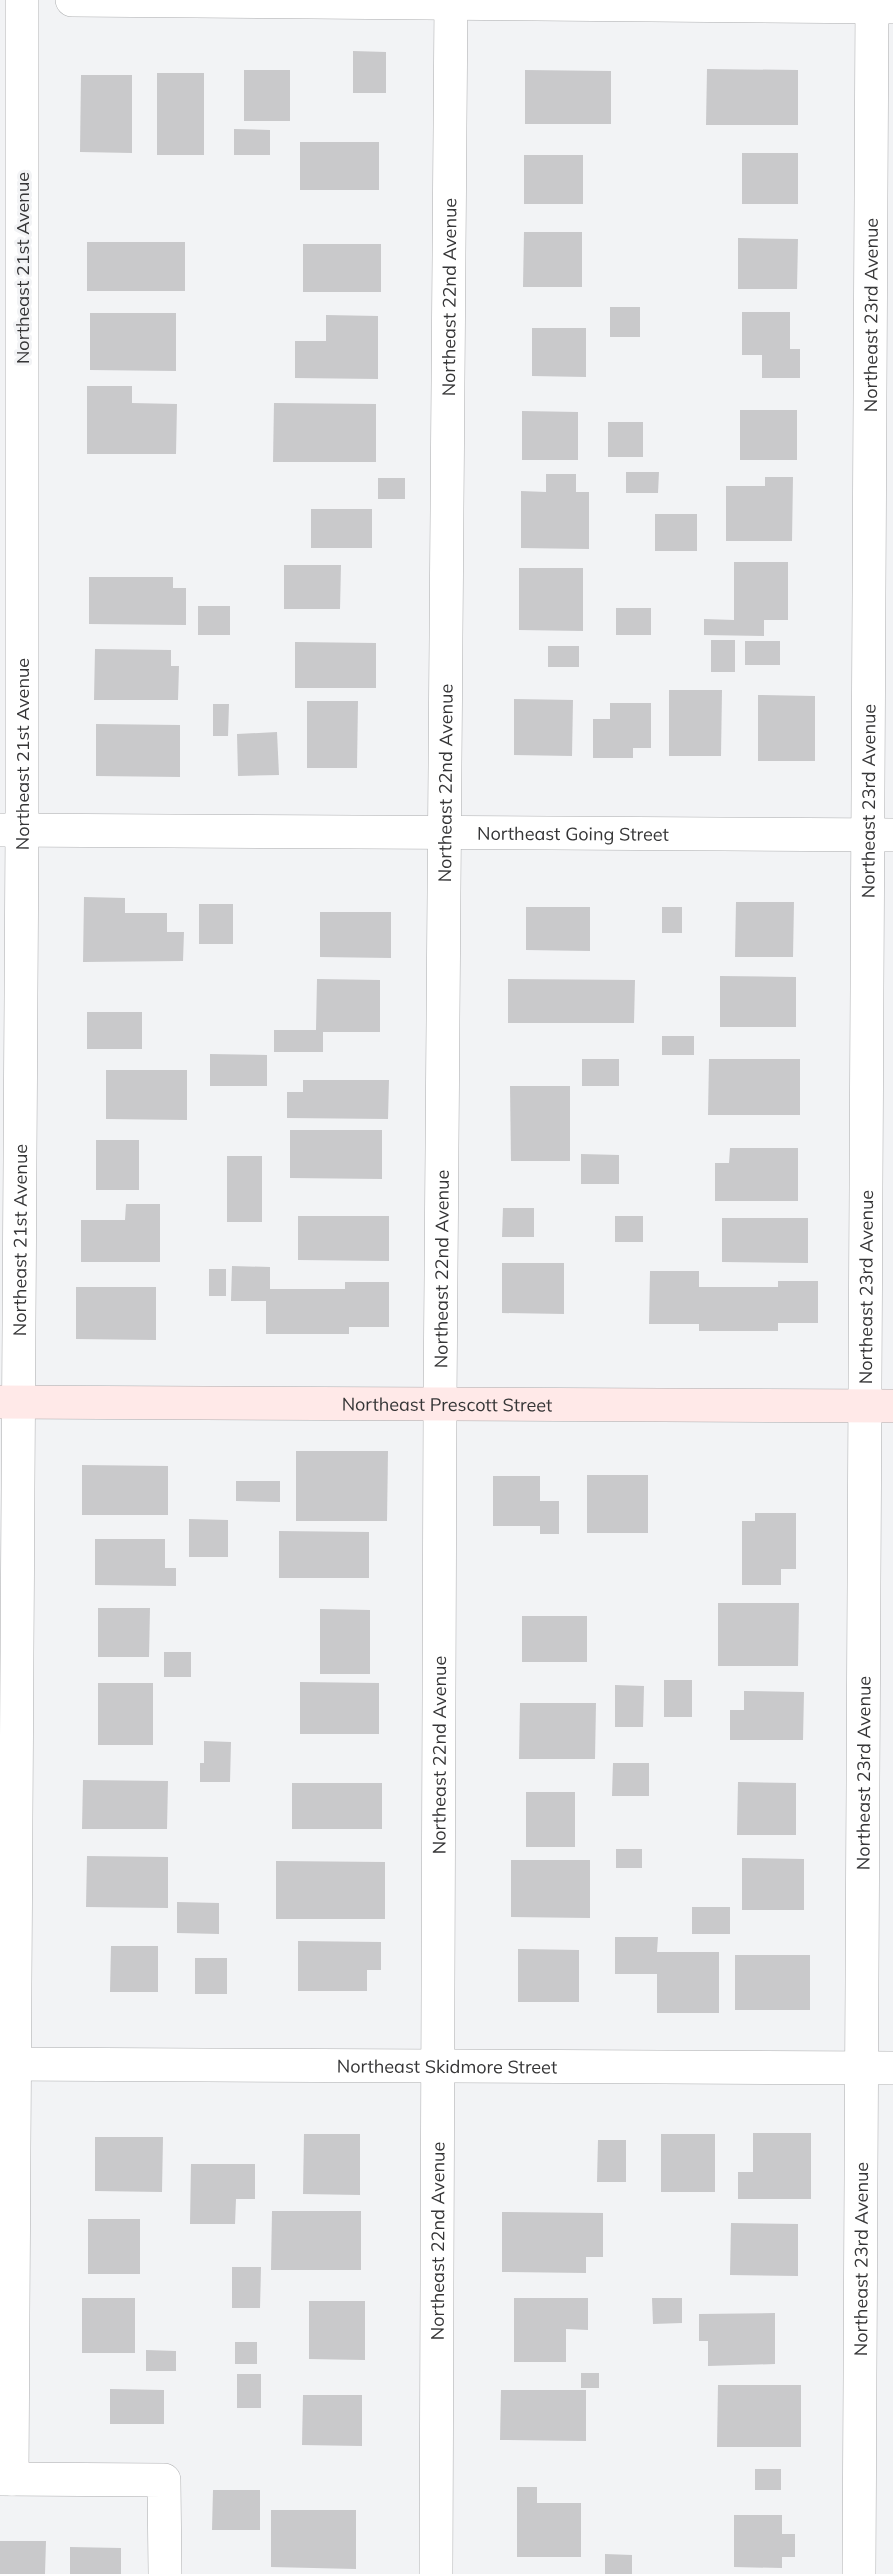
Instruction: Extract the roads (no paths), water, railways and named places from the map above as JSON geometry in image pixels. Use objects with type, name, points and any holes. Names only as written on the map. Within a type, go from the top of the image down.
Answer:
[{"type":"street","name":"Northeast 21st Avenue","points":[[6,2479],[11,830],[22,0]]},
{"type":"street","points":[[72,0],[879,5]]},
{"type":"street","name":"Northeast 22nd Avenue","points":[[436,2574],[440,1403],[452,2]]},
{"type":"street","name":"Northeast 23rd Avenue","points":[[859,2574],[877,2068],[880,835],[879,5]]},
{"type":"street","name":"Northeast Going Street","points":[[11,830],[880,835]]},
{"type":"street","name":"Northeast Prescott Street","points":[[8,1402],[878,1406]]},
{"type":"street","name":"Northeast Skidmore Street","points":[[7,2064],[877,2068]]},
{"type":"street","points":[[6,2479],[164,2480],[165,2574]]}]
